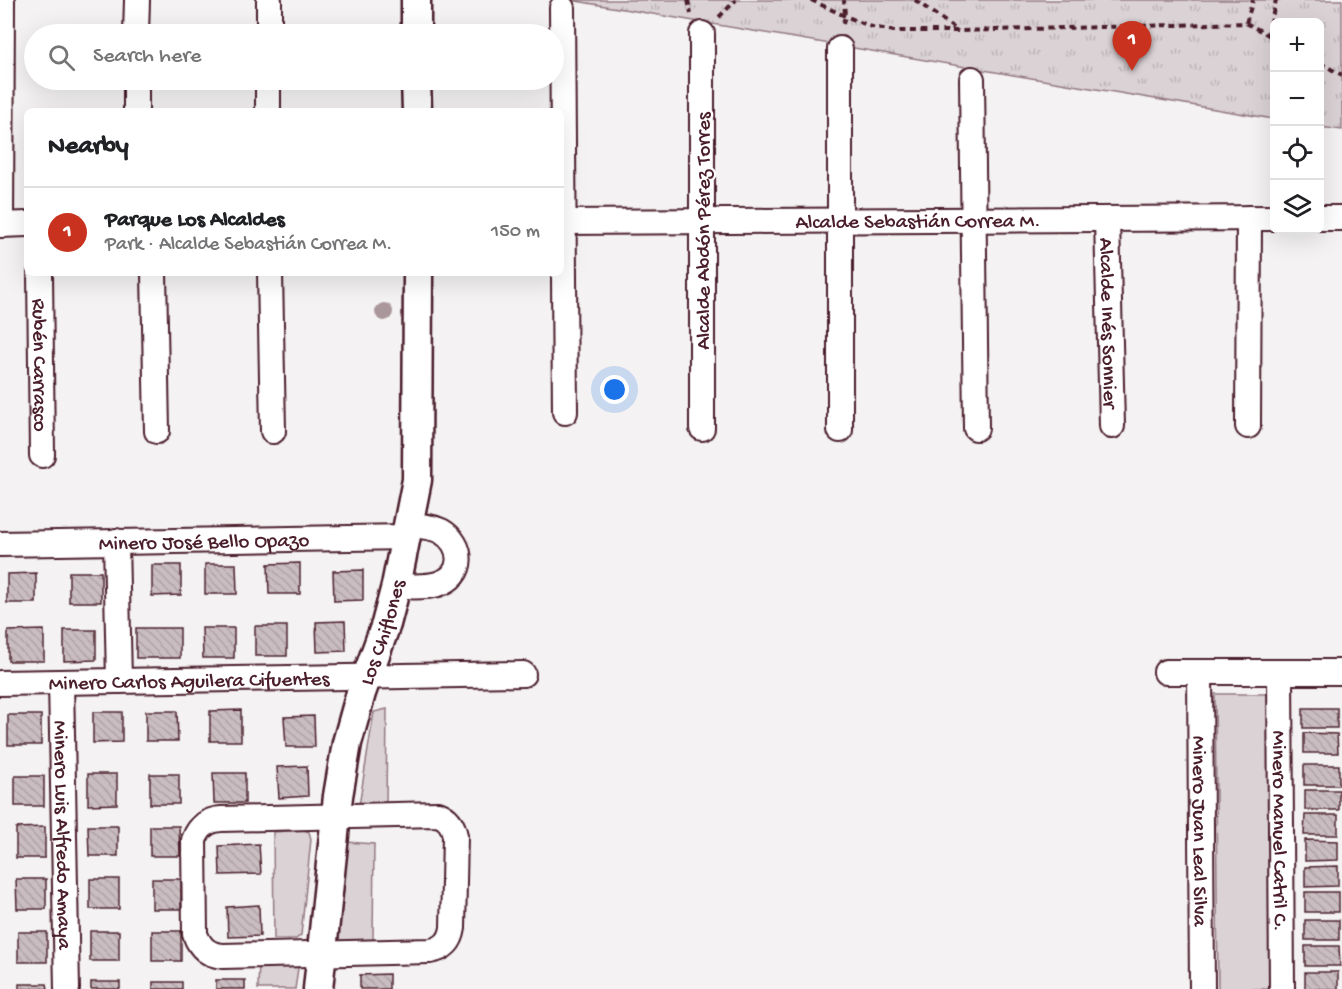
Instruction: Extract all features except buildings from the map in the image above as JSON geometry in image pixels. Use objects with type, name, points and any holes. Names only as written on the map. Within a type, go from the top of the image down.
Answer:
[{"type":"street","points":[[2,0],[0,225],[24,225]]},
{"type":"street","points":[[136,0],[136,24]]},
{"type":"street","points":[[269,0],[269,24]]},
{"type":"street","points":[[416,0],[416,24]]},
{"type":"street","points":[[562,8],[562,24]]},
{"type":"street","name":"Alcalde Abdón Pérez Torres","points":[[702,34],[702,428]]},
{"type":"street","points":[[840,49],[840,430]]},
{"type":"street","points":[[972,79],[976,428]]},
{"type":"street","points":[[136,90],[136,108]]},
{"type":"street","points":[[268,90],[268,108]]},
{"type":"street","points":[[416,90],[417,108]]},
{"type":"street","points":[[562,90],[562,108]]},
{"type":"street","points":[[1248,426],[1249,218]]},
{"type":"street","name":"Alcalde Sebastián Correa M.","points":[[564,222],[1270,218]]},
{"type":"street","points":[[1324,218],[1342,218]]},
{"type":"street","name":"Alcalde Inés Sonnier","points":[[1107,219],[1112,426]]},
{"type":"street","name":"Rubén Carrasco","points":[[40,276],[42,455]]},
{"type":"street","points":[[153,276],[157,431]]},
{"type":"street","points":[[270,276],[273,431]]},
{"type":"street","name":"Los Chiflones","points":[[318,989],[338,796],[347,743],[361,693],[386,624],[408,531],[417,480],[418,276]]},
{"type":"street","points":[[563,276],[564,412]]},
{"type":"street","points":[[396,586],[439,584],[453,575],[459,562],[456,545],[444,532],[427,526],[408,531]]},
{"type":"street","name":"Minero José Bello Opazo","points":[[0,544],[408,531]]},
{"type":"street","points":[[116,541],[119,681]]},
{"type":"street","points":[[1166,672],[1342,672]]},
{"type":"street","name":"Minero Juan Leal Silva","points":[[1200,672],[1202,989]]},
{"type":"street","name":"Minero Manuel Catril C.","points":[[1280,672],[1281,989]]},
{"type":"street","name":"Minero Carlos Aguilera Cifuentes","points":[[0,683],[523,674]]},
{"type":"street","name":"Minero Luis Alfredo Amaya","points":[[61,682],[67,989]]},
{"type":"street","points":[[438,814],[449,820],[454,827],[455,836],[453,928],[452,936],[447,944],[436,950],[321,955],[216,956],[203,948],[195,934],[194,840],[201,827],[213,820],[337,816],[438,814]]},
{"type":"path","points":[[811,0],[872,27],[894,31],[1246,23],[1268,35],[1276,0]]},
{"type":"path","points":[[915,0],[958,31]]},
{"type":"path","points":[[1246,23],[1253,0]]},
{"type":"path","points":[[1324,65],[1342,75]]},
{"type":"green space","points":[[570,0],[1342,0],[1342,130],[1324,128],[1324,18],[1270,18],[1270,118]]},
{"type":"green space","points":[[1215,694],[1273,694],[1275,989],[1218,989]]},
{"type":"green space","points":[[387,709],[386,805],[359,806],[374,712]]},
{"type":"green space","points":[[304,830],[309,832],[311,839],[301,935],[296,939],[274,939],[273,832]]},
{"type":"green space","points":[[346,842],[374,844],[373,940],[334,941]]},
{"type":"green space","points":[[259,961],[296,964],[298,968],[295,989],[258,989]]},
{"type":"place","name":"Parque Los Alcaldes","points":[[1132,71]]}]
